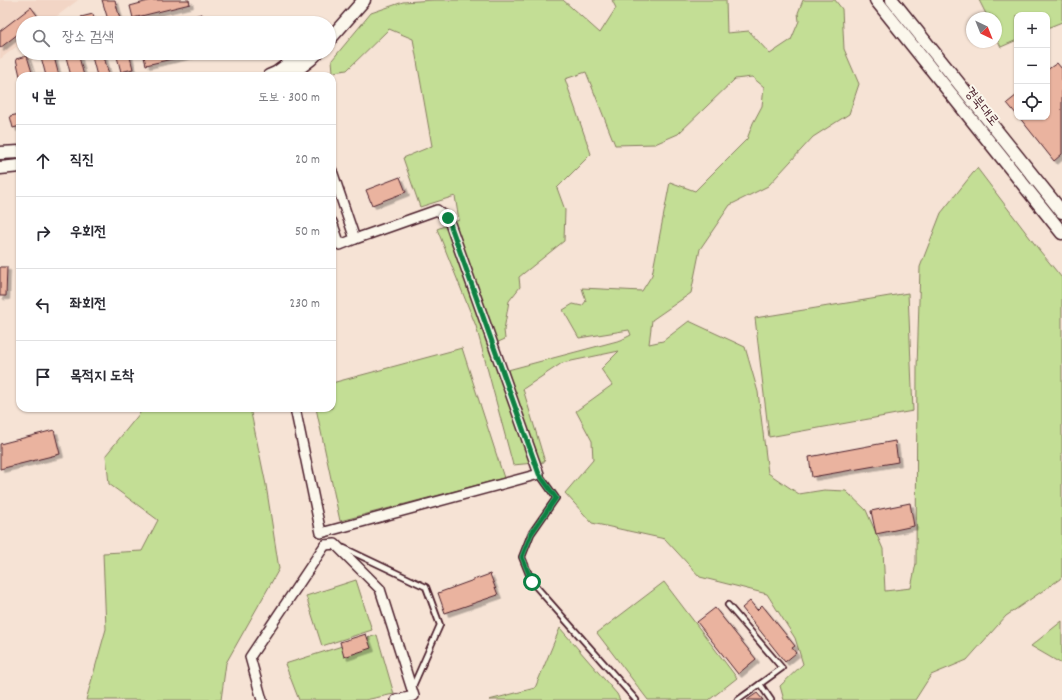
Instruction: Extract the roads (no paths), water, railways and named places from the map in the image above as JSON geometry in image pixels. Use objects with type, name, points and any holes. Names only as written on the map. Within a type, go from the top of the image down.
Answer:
[{"type":"street","points":[[336,19],[353,0]]},
{"type":"street","points":[[336,32],[364,0]]},
{"type":"street","name":"경북대로","points":[[876,0],[1062,233]]},
{"type":"street","name":"경북대로","points":[[892,0],[1062,212]]},
{"type":"street","points":[[277,72],[294,60]]},
{"type":"street","points":[[297,72],[310,60]]},
{"type":"street","points":[[0,153],[16,152]]},
{"type":"street","points":[[0,168],[16,166]]},
{"type":"street","points":[[336,183],[355,239]]},
{"type":"street","points":[[321,534],[539,474],[448,218],[437,210],[336,246]]},
{"type":"street","points":[[296,412],[321,534],[325,545]]},
{"type":"street","points":[[325,545],[335,544],[380,589],[414,694],[396,700]]},
{"type":"street","points":[[262,700],[250,657],[325,545]]},
{"type":"lane","points":[[539,474],[556,498],[531,534],[522,557],[532,582],[636,700]]},
{"type":"lane","points":[[335,544],[426,587],[440,625],[414,694]]},
{"type":"lane","points":[[728,606],[782,668],[738,700]]},
{"type":"lane","points":[[760,684],[771,700]]}]
